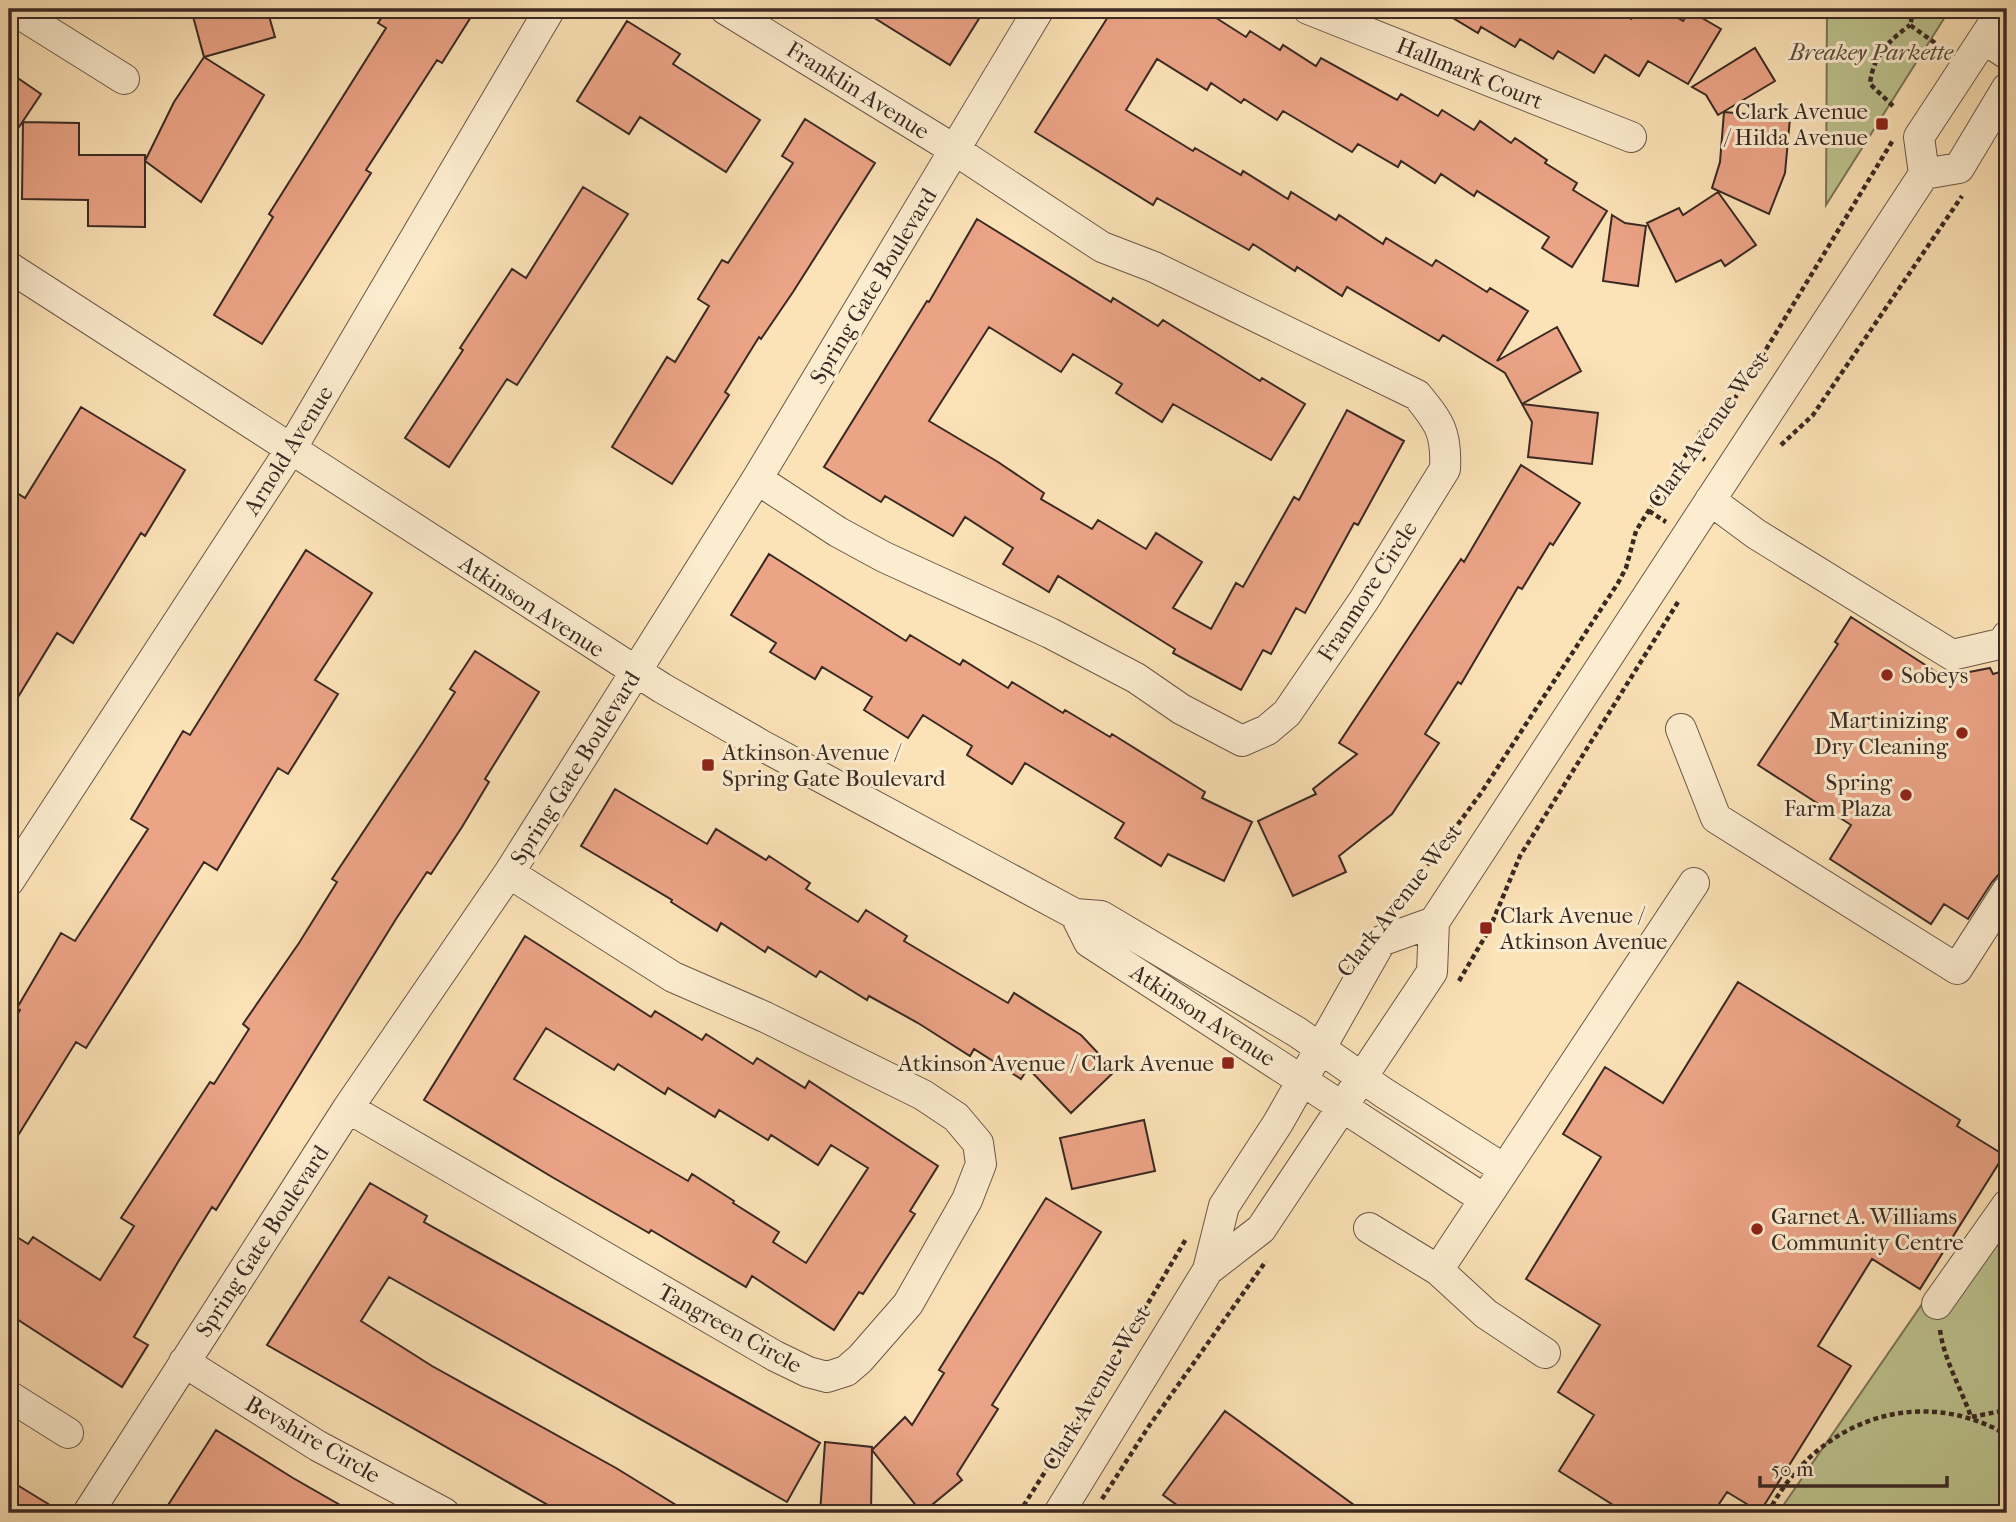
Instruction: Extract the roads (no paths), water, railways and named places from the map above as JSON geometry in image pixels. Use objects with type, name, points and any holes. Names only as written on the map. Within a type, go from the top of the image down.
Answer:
[{"type":"street","points":[[12,9],[124,79]]},
{"type":"street","name":"Arnold Avenue","points":[[9,881],[291,449],[550,9]]},
{"type":"street","name":"Franklin Avenue","points":[[726,9],[955,150]]},
{"type":"street","name":"Spring Gate Boulevard","points":[[88,1513],[348,1108],[509,873],[757,479],[1039,9]]},
{"type":"street","name":"Hallmark Court","points":[[1308,9],[1631,137]]},
{"type":"street","points":[[2003,9],[1996,46],[1919,137],[1924,174],[1959,168],[2007,88]]},
{"type":"street","name":"Franmore Circle","points":[[757,479],[838,532],[884,558],[1050,633],[1136,678],[1181,709],[1242,741],[1267,730],[1287,713],[1378,579],[1445,469],[1446,448],[1441,423],[1417,395],[1154,267],[1102,247],[955,150]]},
{"type":"street","name":"Clark Avenue West","points":[[1208,1269],[1261,1229],[1432,972],[1434,922],[1924,174]]},
{"type":"street","name":"Atkinson Avenue","points":[[9,267],[636,672],[763,746],[1075,914],[1101,916],[1319,1047],[1504,1169]]},
{"type":"street","points":[[1710,500],[1756,534],[1952,655],[2004,643],[2007,636]]},
{"type":"street","points":[[1681,729],[1716,818],[1957,969],[2007,891]]},
{"type":"street","name":"Tangreen Circle","points":[[348,1108],[775,1356],[808,1372],[827,1377],[846,1371],[908,1304],[967,1200],[981,1164],[978,1143],[956,1117],[923,1095],[818,1043],[673,978],[509,873]]},
{"type":"street","points":[[1438,1270],[1694,883]]},
{"type":"street","name":"Atkinson Avenue","points":[[1075,914],[1088,942],[1485,1199]]},
{"type":"street","name":"Clark Avenue West","points":[[1059,1513],[1208,1269],[1224,1206],[1278,1123],[1301,1078],[1381,941],[1434,922]]},
{"type":"street","points":[[1937,1304],[2007,1205]]},
{"type":"street","points":[[1369,1228],[1438,1270],[1486,1314],[1545,1353]]},
{"type":"street","name":"Bevshire Circle","points":[[184,1362],[318,1446],[444,1513]]},
{"type":"street","points":[[9,1396],[68,1433]]},
{"type":"place","name":"Clark Avenue / Hilda Avenue","points":[[1882,124]]},
{"type":"place","name":"Sobeys","points":[[1887,675]]},
{"type":"place","name":"Martinizing Dry Cleaning","points":[[1962,733]]},
{"type":"place","name":"Atkinson Avenue / Spring Gate Boulevard","points":[[708,765]]},
{"type":"place","name":"Spring Farm Plaza","points":[[1906,795]]},
{"type":"place","name":"Clark Avenue / Atkinson Avenue","points":[[1486,928]]},
{"type":"place","name":"Atkinson Avenue / Clark Avenue","points":[[1228,1063]]},
{"type":"place","name":"Garnet A. Williams Community Centre","points":[[1757,1229]]},
{"type":"park label","name":"Breakey Parkette","points":[[1871,52]]}]
